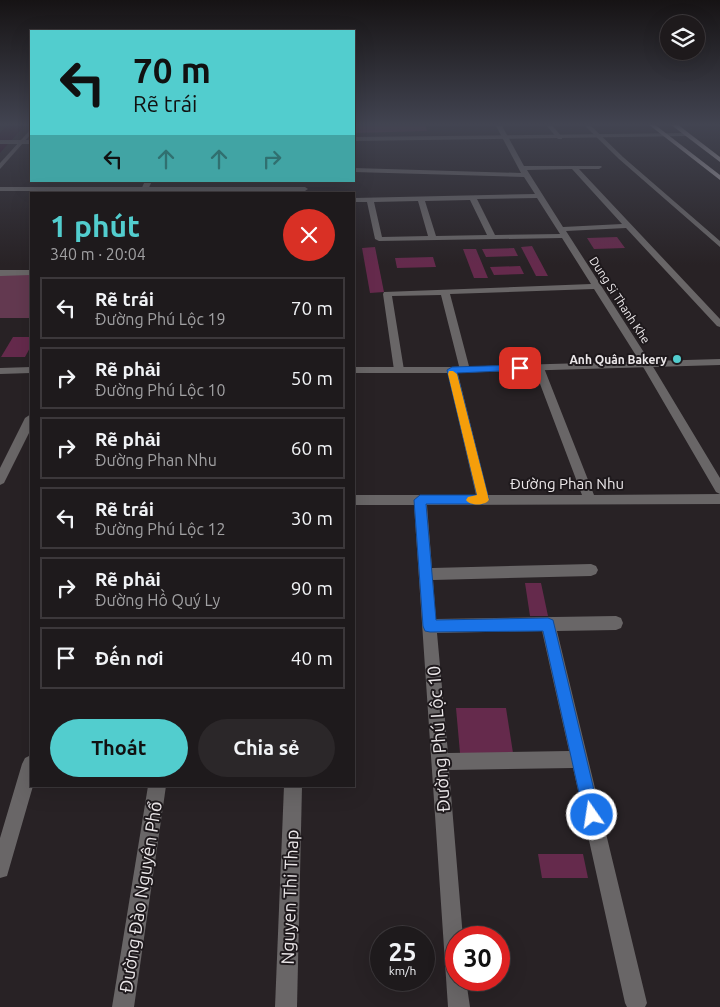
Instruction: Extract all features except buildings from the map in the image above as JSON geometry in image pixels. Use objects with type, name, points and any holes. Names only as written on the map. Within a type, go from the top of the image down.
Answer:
[{"type":"street","points":[[438,171],[534,171]]},
{"type":"street","points":[[577,171],[720,324]]},
{"type":"street","points":[[636,171],[720,245]]},
{"type":"street","name":"Dung Si Thanh Khe","points":[[524,172],[647,365],[720,489]]},
{"type":"street","points":[[0,190],[216,192],[305,188]]},
{"type":"street","points":[[355,200],[539,196]]},
{"type":"street","points":[[421,198],[432,237]]},
{"type":"street","points":[[473,198],[492,237]]},
{"type":"street","points":[[370,200],[379,239],[492,237],[562,233],[629,226]]},
{"type":"street","points":[[0,273],[30,273]]},
{"type":"street","points":[[399,370],[387,294],[596,286]]},
{"type":"street","points":[[445,292],[465,370]]},
{"type":"street","points":[[355,370],[465,370],[720,362]]},
{"type":"street","points":[[539,368],[590,500]]},
{"type":"street","points":[[0,370],[30,370]]},
{"type":"street","points":[[452,370],[483,500]]},
{"type":"street","points":[[0,480],[27,435],[30,422]]},
{"type":"street","name":"Đường Phan Nhu","points":[[355,500],[720,499]]},
{"type":"street","name":"Đường Phú Lộc 10","points":[[420,500],[452,926]]},
{"type":"street","points":[[426,574],[591,570]]},
{"type":"street","points":[[430,626],[616,623]]},
{"type":"street","points":[[548,624],[636,1004]]},
{"type":"street","points":[[440,762],[579,758]]},
{"type":"street","points":[[0,869],[6,825],[30,766]]},
{"type":"street","name":"Đường Đào Nguyên Phổ","points":[[123,1007],[157,787]]},
{"type":"street","name":"Nguyen Thi Thap","points":[[286,1007],[293,787]]},
{"type":"street","name":"Đường Phú Lộc 10","points":[[457,991],[458,1007]]},
{"type":"shaded area","points":[[0,273],[30,273],[30,318],[0,318]]},
{"type":"slow traffic","points":[[453,374],[483,500],[472,500]]},
{"type":"place","name":"Anh Quân Bakery","points":[[677,359]]},
{"type":"route","points":[[520,368],[452,370],[483,500],[420,500],[430,626],[548,624],[592,815]]}]
